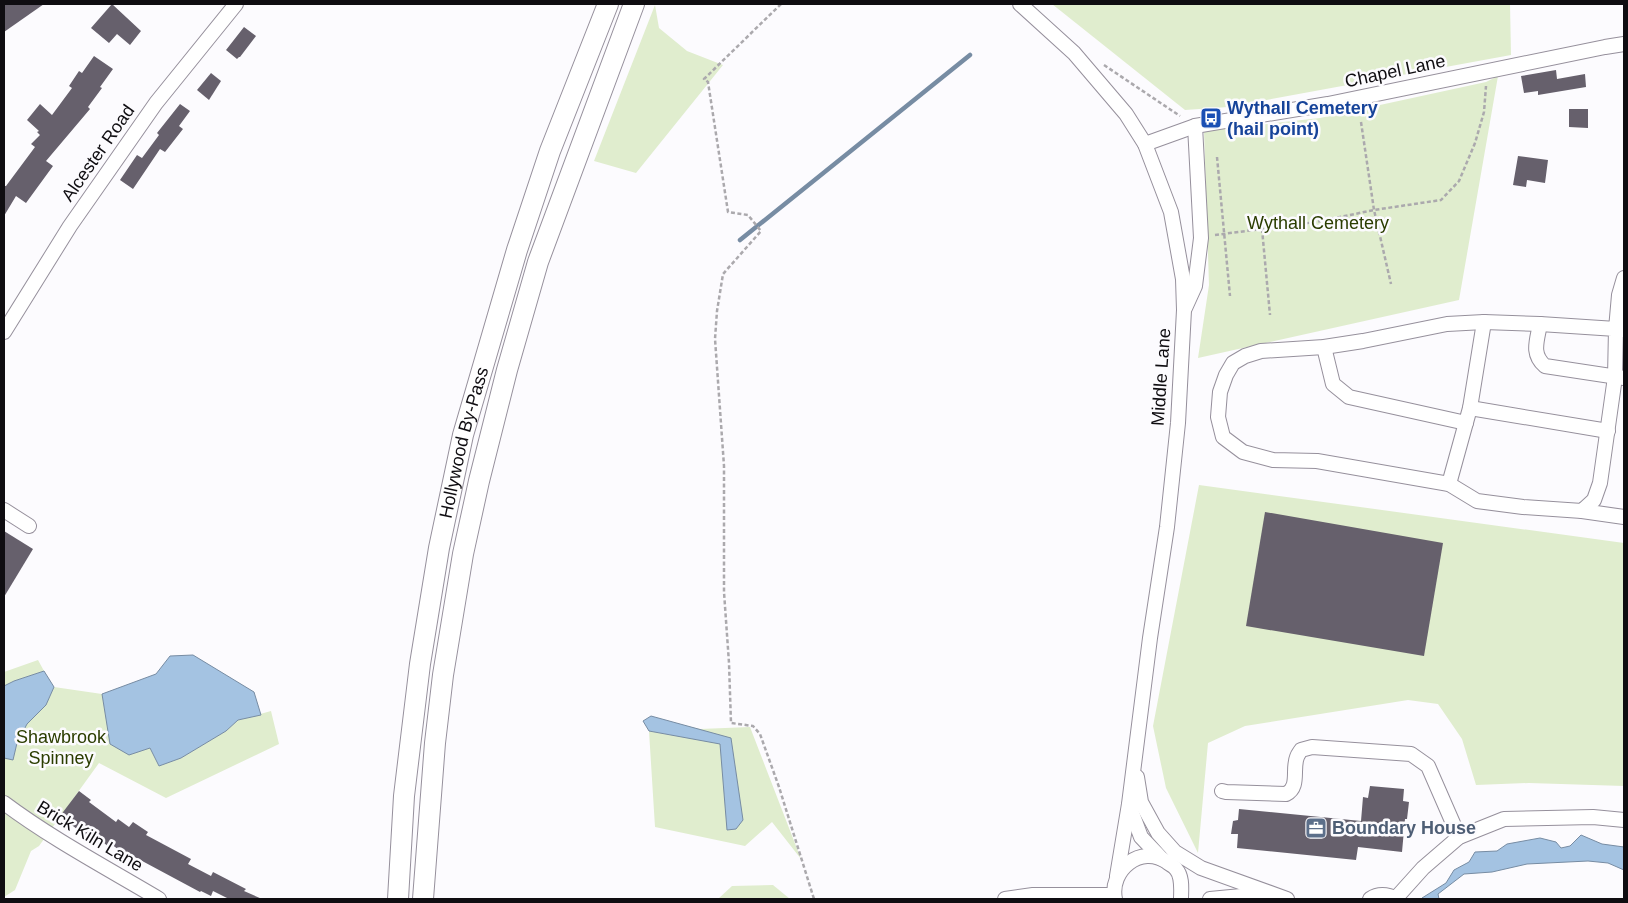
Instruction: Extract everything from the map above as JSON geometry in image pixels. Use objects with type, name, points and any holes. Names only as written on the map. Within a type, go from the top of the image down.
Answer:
[{"type":"highway","name":"Hollywood By-Pass","points":[[398,899],[404,796],[420,664],[439,548],[463,435],[517,250],[550,150],[608,4]]},
{"type":"highway","name":"Hollywood By-Pass","points":[[423,899],[434,743],[443,675],[463,554],[479,481],[506,370],[538,262],[634,4]]},
{"type":"street","name":"Alcester Road","points":[[4,332],[70,226],[150,111],[236,4]]},
{"type":"street","name":"Middle Lane","points":[[1020,4],[1074,53],[1126,114],[1145,144],[1171,212],[1183,279],[1184,310],[1178,423],[1167,527],[1129,804],[1114,897]]},
{"type":"street","name":"Chapel Lane","points":[[1145,144],[1195,126],[1328,104],[1624,44]]},
{"type":"street","points":[[1184,310],[1195,286],[1201,238],[1195,126]]},
{"type":"street","points":[[1582,511],[1594,500],[1600,483],[1619,378],[1620,295],[1624,278]]},
{"type":"street","points":[[1620,330],[1484,322],[1447,324],[1363,342],[1324,347],[1261,351],[1245,356],[1233,363],[1220,392],[1218,417],[1223,437],[1243,452],[1273,460],[1317,461],[1449,484],[1477,501],[1624,517]]},
{"type":"street","points":[[1449,484],[1470,408],[1484,322]]},
{"type":"street","points":[[1540,324],[1536,354],[1545,366],[1619,378]]},
{"type":"street","points":[[1324,347],[1333,384],[1349,397],[1466,423]]},
{"type":"street","points":[[1470,408],[1608,431]]},
{"type":"street","points":[[4,510],[29,526]]},
{"type":"street","points":[[1222,790],[1226,792],[1286,794],[1291,792],[1294,787],[1297,757],[1301,750],[1312,747],[1411,754],[1428,766],[1459,837]]},
{"type":"street","points":[[1134,759],[1141,802],[1158,833],[1175,852],[1202,868],[1287,899]]},
{"type":"street","name":"Brick Kiln Lane","points":[[4,803],[51,835],[159,899]]},
{"type":"street","name":"Middle Lane","points":[[1129,804],[1141,838],[1162,859],[1176,869],[1181,882],[1181,899]]},
{"type":"street","points":[[1370,899],[1384,894],[1396,899],[1423,868],[1459,837],[1504,819],[1593,817],[1624,820]]},
{"type":"street","points":[[1117,876],[1131,861],[1146,856],[1162,859]]},
{"type":"street","points":[[1005,899],[1033,895],[1114,897]]},
{"type":"street","points":[[1210,899],[1252,895],[1281,899]]},
{"type":"path","points":[[781,4],[704,79],[708,82],[728,212],[748,215],[761,231],[723,274],[715,339],[724,466],[724,592],[731,723],[752,726],[760,734],[779,787],[814,899]]},
{"type":"path","points":[[1097,60],[1195,126]]},
{"type":"path","points":[[1201,238],[1316,222],[1374,210],[1441,200],[1459,181],[1475,143],[1484,112],[1485,71]]},
{"type":"path","points":[[1361,122],[1374,210],[1391,284]]},
{"type":"path","points":[[1217,158],[1230,296]]},
{"type":"path","points":[[1262,229],[1270,315]]},
{"type":"green space","points":[[1052,4],[1510,4],[1511,55],[1228,107],[1185,110]]},
{"type":"green space","points":[[655,5],[659,28],[687,51],[723,65],[636,173],[594,161]]},
{"type":"green space","name":"Wythall Cemetery","points":[[1498,76],[1459,300],[1198,358],[1209,285],[1204,131],[1320,118],[1486,82]]},
{"type":"green space","points":[[1199,485],[1624,543],[1624,786],[1529,783],[1476,785],[1462,739],[1438,704],[1408,700],[1245,726],[1208,743],[1198,853],[1166,788],[1153,726]]},
{"type":"green space","name":"Shawbrook Spinney","points":[[38,660],[44,671],[4,686],[4,672]]},
{"type":"green space","name":"Shawbrook Spinney","points":[[54,687],[102,694],[111,744],[150,748],[159,766],[181,758],[226,731],[238,720],[271,711],[279,744],[166,798],[99,763],[39,846],[31,851],[15,890],[4,897],[4,758],[13,760],[17,743],[27,724],[46,705]]},
{"type":"green space","points":[[670,722],[700,729],[750,727],[801,859],[772,822],[745,846],[655,827],[649,731],[671,735]]},
{"type":"green space","points":[[773,885],[790,899],[718,899],[732,886]]},
{"type":"water","points":[[193,655],[254,692],[261,715],[238,720],[226,731],[181,758],[159,766],[150,748],[129,755],[110,744],[102,694],[156,674],[170,656]]},
{"type":"water","points":[[44,671],[54,687],[46,705],[27,724],[17,743],[13,760],[4,758],[4,686]]},
{"type":"water","points":[[651,716],[731,738],[743,820],[736,829],[727,830],[720,744],[649,731],[643,721]]},
{"type":"water","points":[[1581,835],[1602,844],[1624,847],[1624,870],[1608,863],[1588,861],[1527,864],[1492,872],[1464,874],[1438,894],[1439,899],[1422,899],[1446,883],[1454,870],[1469,862],[1475,852],[1497,851],[1507,844],[1540,838],[1556,842],[1561,848],[1570,846]]},
{"type":"building","points":[[4,4],[44,4],[4,32]]},
{"type":"building","points":[[112,4],[141,31],[130,45],[117,34],[109,43],[91,28]]},
{"type":"building","points":[[244,27],[256,36],[237,59],[226,50]]},
{"type":"building","points":[[94,56],[113,69],[88,107],[90,109],[46,161],[53,166],[26,203],[16,196],[4,216],[4,186],[6,186],[35,147],[31,144],[40,135],[37,132],[39,131],[27,120],[40,104],[52,115],[72,88],[69,86],[79,71],[82,73]]},
{"type":"building","points":[[1556,70],[1557,79],[1585,74],[1586,87],[1538,95],[1538,91],[1524,93],[1521,76]]},
{"type":"building","points":[[211,73],[221,81],[209,100],[197,90]]},
{"type":"building","points":[[180,104],[190,111],[179,126],[183,129],[165,152],[160,149],[133,189],[120,180],[137,155],[142,158],[159,135],[157,133]]},
{"type":"building","points":[[1569,109],[1588,109],[1588,128],[1569,127]]},
{"type":"building","points":[[1518,156],[1548,160],[1545,183],[1527,180],[1526,187],[1513,185]]},
{"type":"building","points":[[1265,512],[1443,543],[1424,656],[1246,626]]},
{"type":"building","points":[[4,531],[33,549],[4,597]]},
{"type":"building","name":"Boundary House","points":[[1370,786],[1404,789],[1403,801],[1409,802],[1407,819],[1405,819],[1402,852],[1358,847],[1356,860],[1237,848],[1238,834],[1231,834],[1233,821],[1238,820],[1239,809],[1361,821],[1363,797],[1368,798]]},
{"type":"building","points":[[79,791],[91,800],[89,802],[116,822],[118,819],[129,827],[133,822],[148,832],[146,835],[191,859],[188,864],[211,876],[213,872],[246,889],[244,891],[262,899],[229,899],[213,891],[211,896],[131,855],[130,858],[111,844],[109,847],[90,832],[86,836],[60,816]]},
{"type":"waterway","points":[[740,240],[970,55]]},
{"type":"place","name":"Wythall Cemetery (hail point)","points":[[1211,118]]},
{"type":"place","name":"Boundary House","points":[[1316,828]]}]
